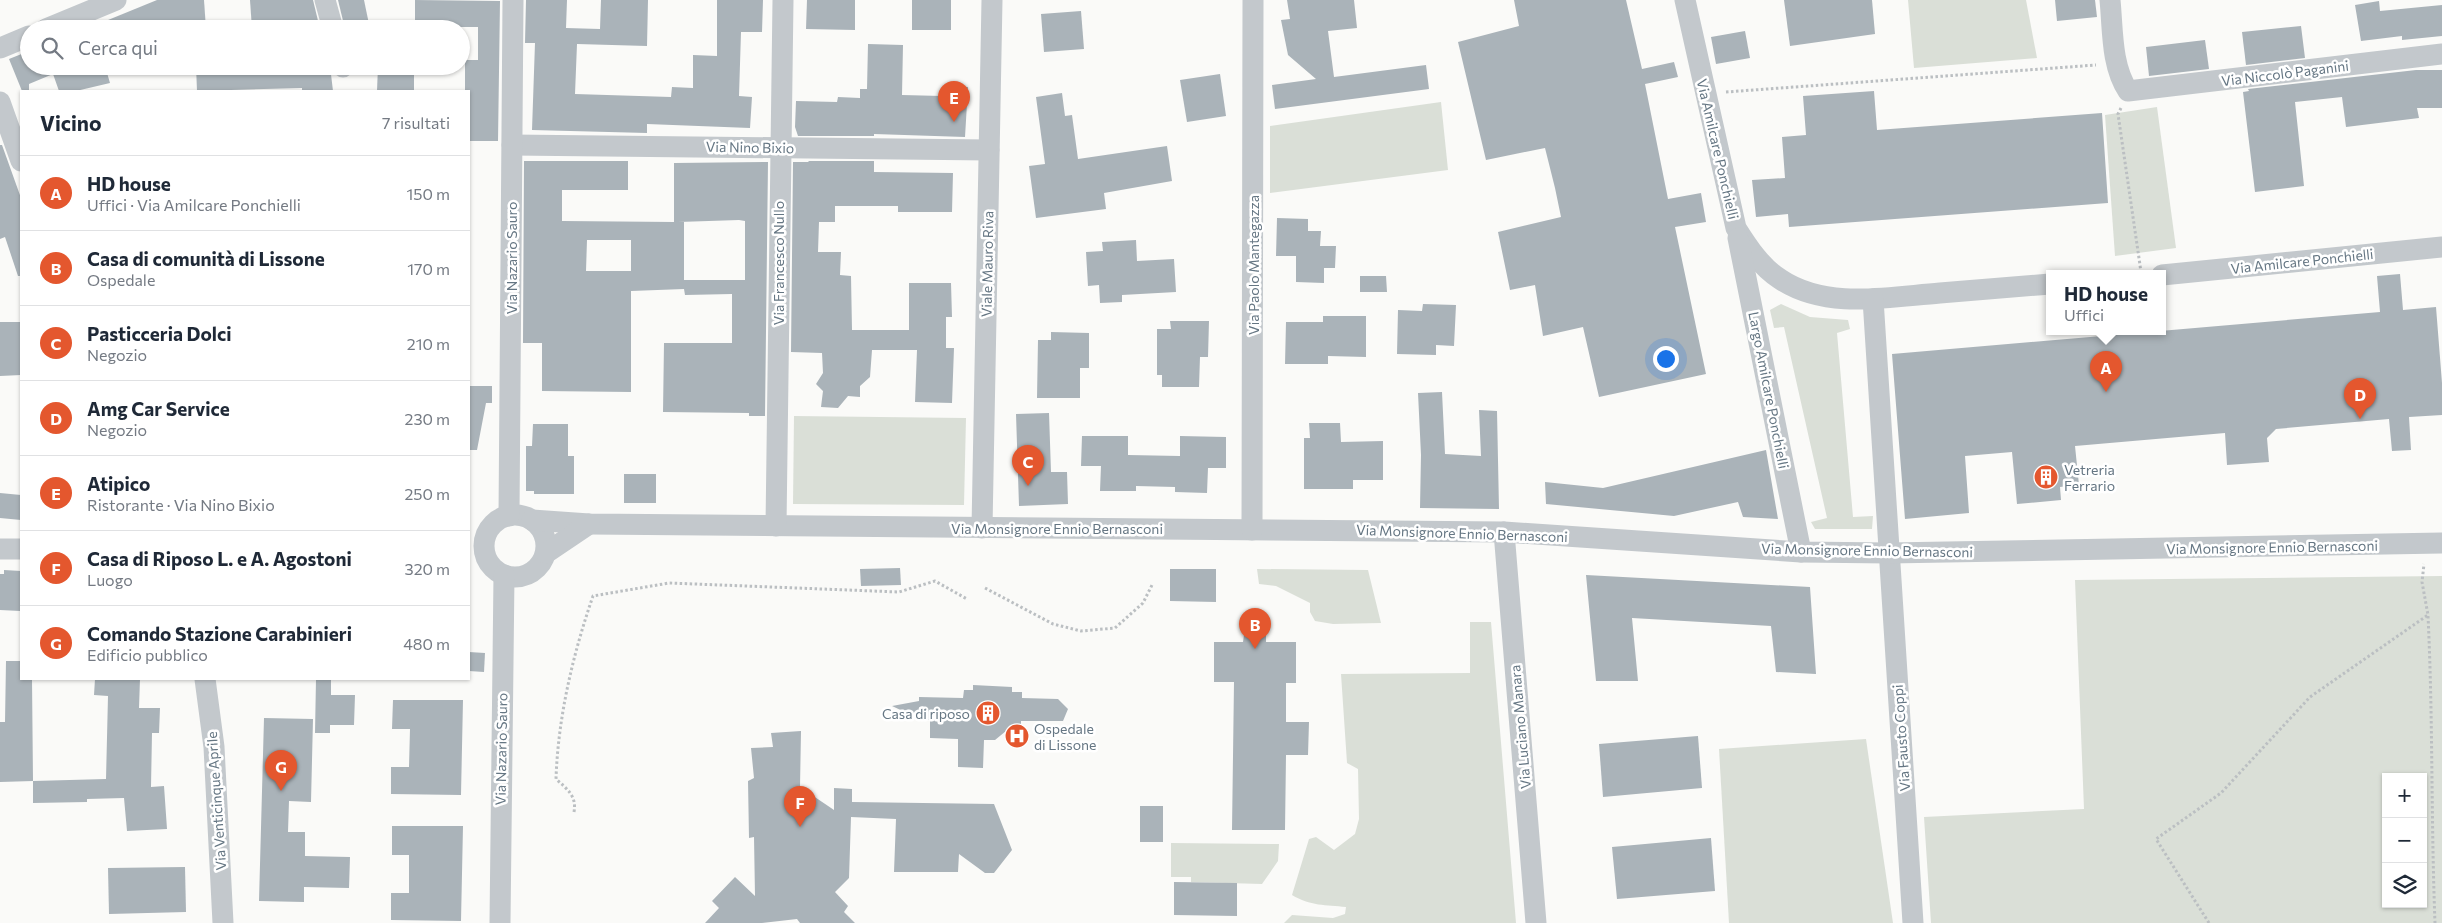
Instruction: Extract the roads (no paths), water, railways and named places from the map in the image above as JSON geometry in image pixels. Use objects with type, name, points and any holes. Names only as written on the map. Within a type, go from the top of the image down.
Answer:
[{"type":"street","points":[[68,20],[116,0]]},
{"type":"street","points":[[325,0],[331,20]]},
{"type":"street","name":"Via Nazario Sauro","points":[[509,516],[513,0]]},
{"type":"street","name":"Via Francesco Nullo","points":[[776,526],[782,0]]},
{"type":"street","name":"Viale Mauro Riva","points":[[982,528],[992,0]]},
{"type":"street","name":"Via Paolo Mantegazza","points":[[1252,530],[1253,0]]},
{"type":"street","name":"Via Amilcare Ponchielli","points":[[1685,0],[1736,228],[1752,253],[1780,279],[1820,296],[1873,299],[2046,284]]},
{"type":"street","name":"Via Niccolò Paganini","points":[[2110,0],[2116,64],[2120,80],[2128,91],[2442,54]]},
{"type":"street","points":[[0,48],[20,40]]},
{"type":"street","points":[[0,102],[20,158]]},
{"type":"street","name":"Via Nino Bixio","points":[[512,145],[988,150]]},
{"type":"street","name":"Largo Amilcare Ponchielli","points":[[1736,228],[1801,552]]},
{"type":"street","name":"Via Amilcare Ponchielli","points":[[2166,274],[2442,246]]},
{"type":"street","points":[[1873,299],[1889,553]]},
{"type":"street","points":[[546,553],[544,534],[532,520],[522,516],[509,516],[499,520],[490,529],[486,539],[477,550],[495,569],[504,575],[524,576],[534,571],[546,553],[589,524]]},
{"type":"street","name":"Via Monsignore Ennio Bernasconi","points":[[532,520],[589,524],[1504,532],[1801,552],[1889,553],[2436,545]]},
{"type":"street","name":"Via Luciano Manara","points":[[1504,532],[1536,923]]},
{"type":"street","points":[[0,549],[20,548]]},
{"type":"street","name":"Via Fausto Coppi","points":[[1889,553],[1913,923]]},
{"type":"street","name":"Via Nazario Sauro","points":[[500,923],[504,575]]},
{"type":"street","name":"Via Venticinque Aprile","points":[[205,680],[214,747],[223,923]]},
{"type":"place","name":"Atipico","points":[[954,122]]},
{"type":"place","name":"HD house","points":[[2106,392]]},
{"type":"place","name":"Amg Car Service","points":[[2360,419]]},
{"type":"place","name":"Vetreria Ferrario","points":[[2046,477]]},
{"type":"place","name":"Pasticceria Dolci","points":[[1028,486]]},
{"type":"place","name":"Casa di comunità di Lissone","points":[[1255,649]]},
{"type":"place","name":"Casa di riposo","points":[[988,713]]},
{"type":"place","name":"Ospedale di Lissone","points":[[1017,736]]},
{"type":"place","name":"Comando Stazione Carabinieri","points":[[281,791]]},
{"type":"place","name":"Casa di Riposo L. e A. Agostoni","points":[[800,827]]}]
